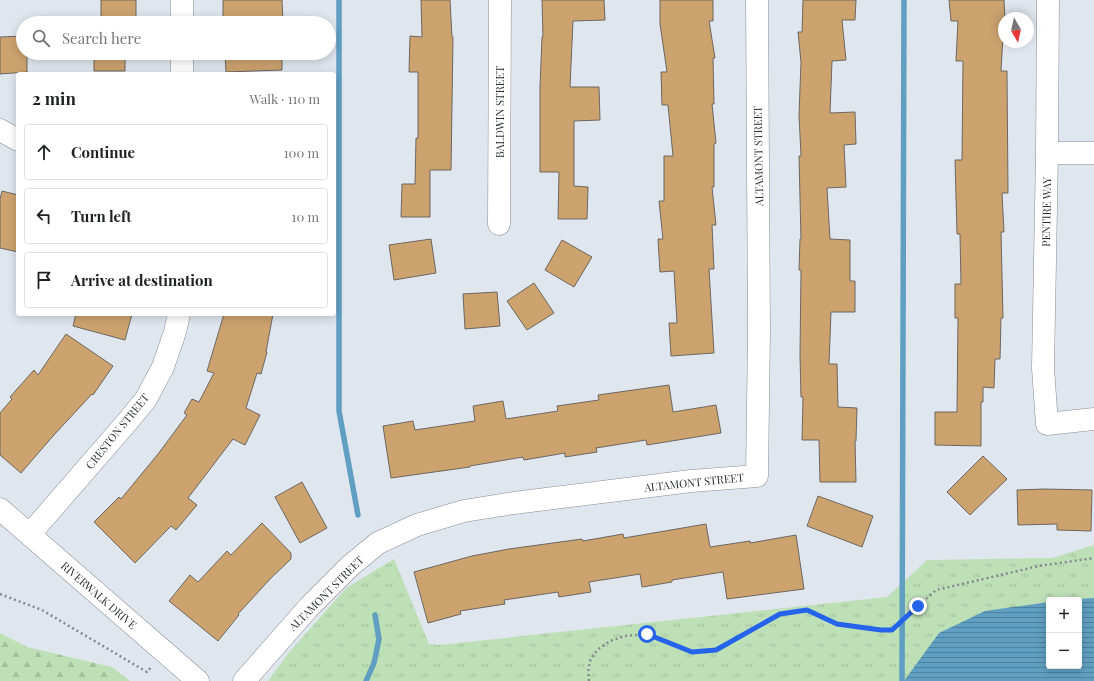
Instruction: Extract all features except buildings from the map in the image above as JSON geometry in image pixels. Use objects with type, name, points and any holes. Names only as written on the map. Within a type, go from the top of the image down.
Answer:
[{"type":"street","points":[[182,0],[182,16]]},
{"type":"street","name":"BALDWIN STREET","points":[[498,224],[500,0]]},
{"type":"street","name":"ALTAMONT STREET","points":[[244,681],[309,607],[350,566],[378,543],[417,525],[464,511],[514,503],[691,481],[757,476],[760,332],[756,0]]},
{"type":"street","name":"PENTIRE WAY","points":[[1048,0],[1043,368],[1048,424],[1094,419]]},
{"type":"street","points":[[182,60],[182,72]]},
{"type":"street","points":[[0,130],[16,139]]},
{"type":"street","points":[[1047,154],[1094,153]]},
{"type":"street","name":"CRESTON STREET","points":[[30,534],[146,399],[163,366],[175,332],[179,316]]},
{"type":"street","name":"RIVERWALK DRIVE","points":[[0,509],[198,681]]},
{"type":"path","points":[[589,681],[588,672],[590,661],[597,650],[610,641],[625,636],[647,634],[692,652],[716,650],[780,614],[807,610],[837,624],[892,630],[896,628],[936,590],[1040,566],[1094,558]]},
{"type":"path","points":[[0,594],[42,610],[147,672],[165,653]]},
{"type":"green space","points":[[1094,545],[1094,681],[268,681],[287,655],[346,588],[394,559],[429,644],[439,645],[887,597],[927,560],[1052,558]]},
{"type":"green space","points":[[0,633],[27,647],[112,667],[130,681],[0,681]]},
{"type":"water","points":[[1094,598],[1094,681],[904,681],[939,633],[985,611],[1046,602],[1046,669],[1082,669],[1082,599]]},
{"type":"waterway","points":[[339,0],[339,411],[358,515]]},
{"type":"waterway","points":[[902,681],[904,0]]},
{"type":"waterway","points":[[366,681],[374,663],[379,639],[375,615]]},
{"type":"route","points":[[647,634],[692,652],[701,652],[716,650],[780,614],[807,610],[837,624],[892,630],[896,628],[918,606]]}]
